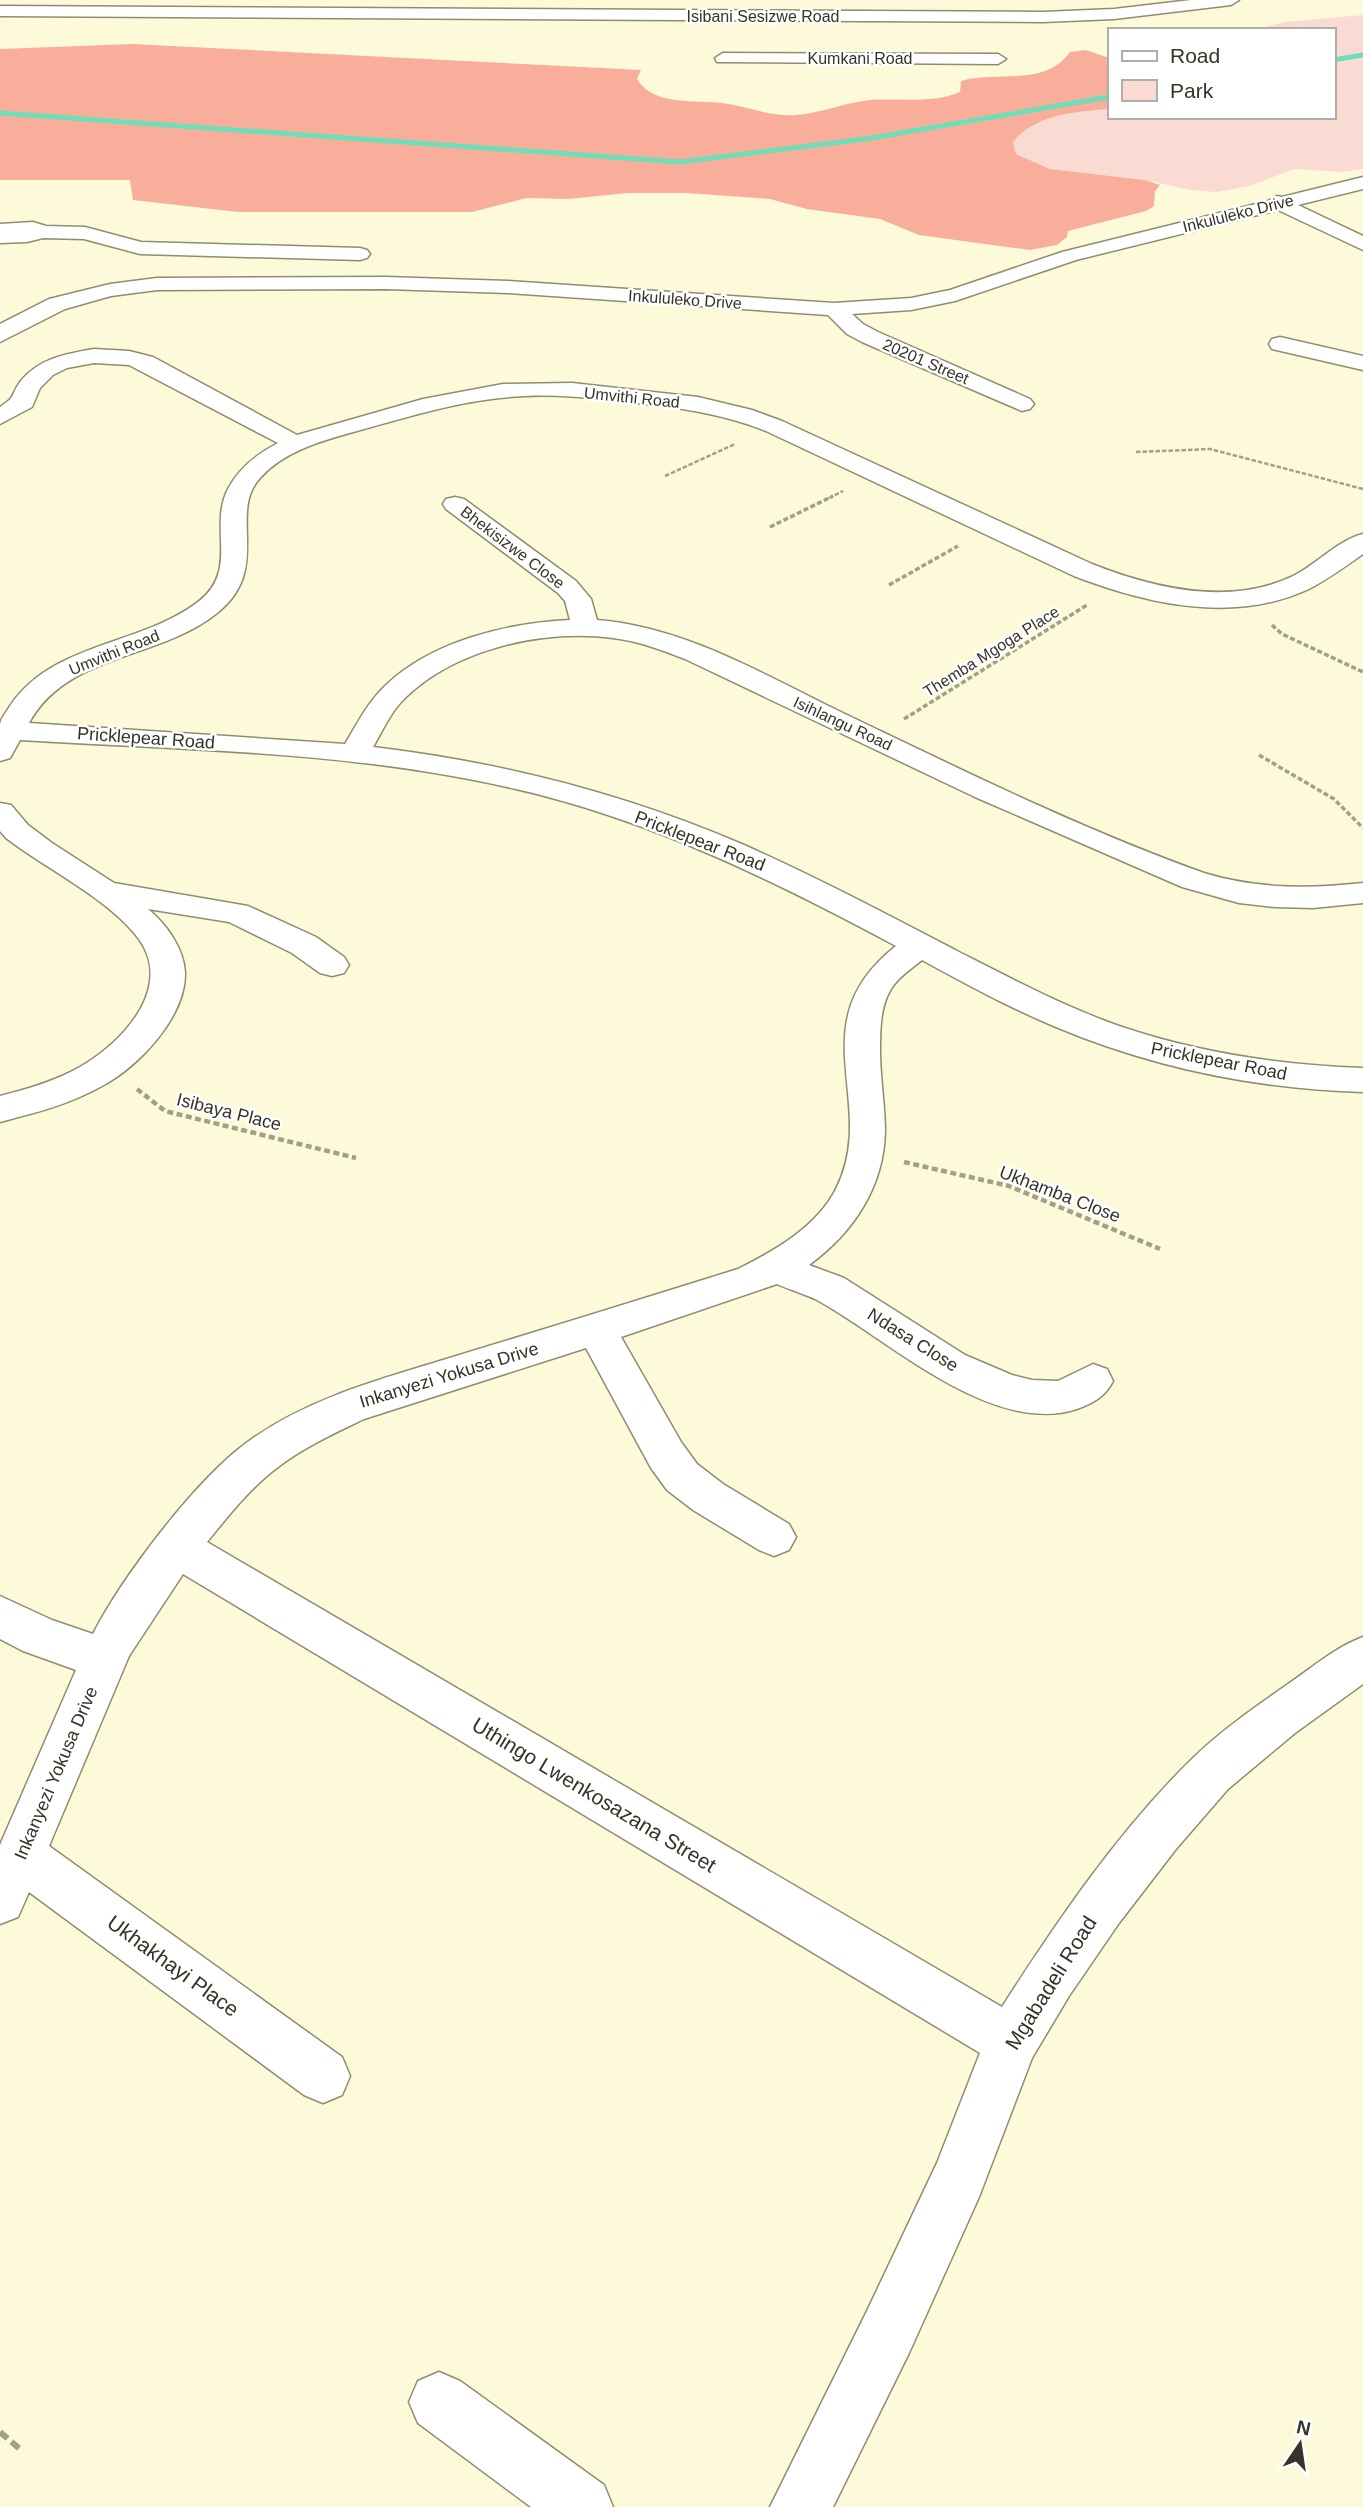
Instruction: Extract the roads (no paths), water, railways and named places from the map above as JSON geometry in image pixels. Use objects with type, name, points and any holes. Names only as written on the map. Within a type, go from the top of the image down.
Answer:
[{"type":"street","points":[[101,12],[121,0]]},
{"type":"street","name":"Isibani Sesizwe Road","points":[[0,11],[629,7],[1071,16],[1231,0]]},
{"type":"street","points":[[716,8],[723,22],[722,80]]},
{"type":"street","name":"Kumkani Road","points":[[723,46],[998,59]]},
{"type":"street","name":"Inkululeko Drive","points":[[4,326],[57,304],[91,294],[134,286],[182,284],[470,285],[861,309],[935,300],[1069,256],[1277,202],[1363,183]]},
{"type":"street","points":[[1277,202],[1363,244]]},
{"type":"street","points":[[0,230],[33,229],[43,232],[85,233],[140,248],[360,254]]},
{"type":"street","points":[[0,237],[27,236],[43,232]]},
{"type":"street","name":"20201 Street","points":[[834,309],[855,329],[870,337],[1023,404]]},
{"type":"street","points":[[1280,344],[1363,363]]},
{"type":"street","points":[[0,417],[24,402],[29,386],[44,370],[79,358],[112,356],[145,362],[297,444]]},
{"type":"street","name":"Umvithi Road","points":[[3,737],[41,686],[58,675],[183,622],[208,607],[220,595],[231,580],[236,561],[233,517],[235,500],[240,488],[263,463],[297,444],[338,429],[470,395],[524,389],[586,391],[684,402],[740,412],[1120,585],[1181,596],[1244,597],[1287,589],[1308,579],[1363,542]]},
{"type":"street","name":"Bhekisizwe Close","points":[[455,505],[567,587],[578,600],[586,628]]},
{"type":"street","name":"Isihlangu Road","points":[[354,753],[395,692],[427,667],[494,641],[536,632],[586,628],[643,636],[673,644],[1048,819],[1178,875],[1218,888],[1263,896],[1308,899],[1363,893]]},
{"type":"street","name":"Pricklepear Road","points":[[3,737],[354,753],[432,763],[499,777],[590,800],[662,823],[737,852],[1018,997],[1071,1021],[1171,1054],[1291,1076],[1363,1080]]},
{"type":"street","points":[[0,812],[11,828],[31,845],[105,892],[152,933],[164,949],[168,969],[166,991],[153,1021],[128,1050],[108,1067],[67,1089],[0,1109]]},
{"type":"street","points":[[105,892],[237,913],[304,945],[332,965]]},
{"type":"street","name":"Inkanyezi Yokusa Drive","points":[[11,1877],[104,1659],[147,1587],[177,1548],[226,1488],[262,1455],[304,1429],[351,1406],[410,1385],[705,1297],[776,1268],[805,1249],[830,1227],[850,1199],[861,1175],[866,1154],[862,1044],[868,1001],[877,982],[919,945]]},
{"type":"street","name":"Ndasa Close","points":[[776,1268],[839,1293],[951,1367],[1004,1389],[1032,1397],[1058,1398],[1077,1392],[1093,1381]]},
{"type":"street","points":[[597,1330],[666,1455],[682,1477],[708,1497],[774,1537]]},
{"type":"street","name":"Uthingo Lwenkosazana Street","points":[[177,1548],[1011,2042]]},
{"type":"street","points":[[0,1616],[39,1636],[104,1659]]},
{"type":"street","name":"Mgabadeli Road","points":[[800,2507],[888,2332],[943,2213],[1011,2042],[1101,1905],[1159,1832],[1211,1773],[1278,1718],[1363,1658]]},
{"type":"street","name":"Ukhakhayi Place","points":[[11,1877],[323,2076]]},
{"type":"street","points":[[439,2402],[582,2507]]},
{"type":"waterway","points":[[1335,60],[1363,55]]},
{"type":"waterway","points":[[0,113],[680,162],[865,139],[1108,97]]}]
